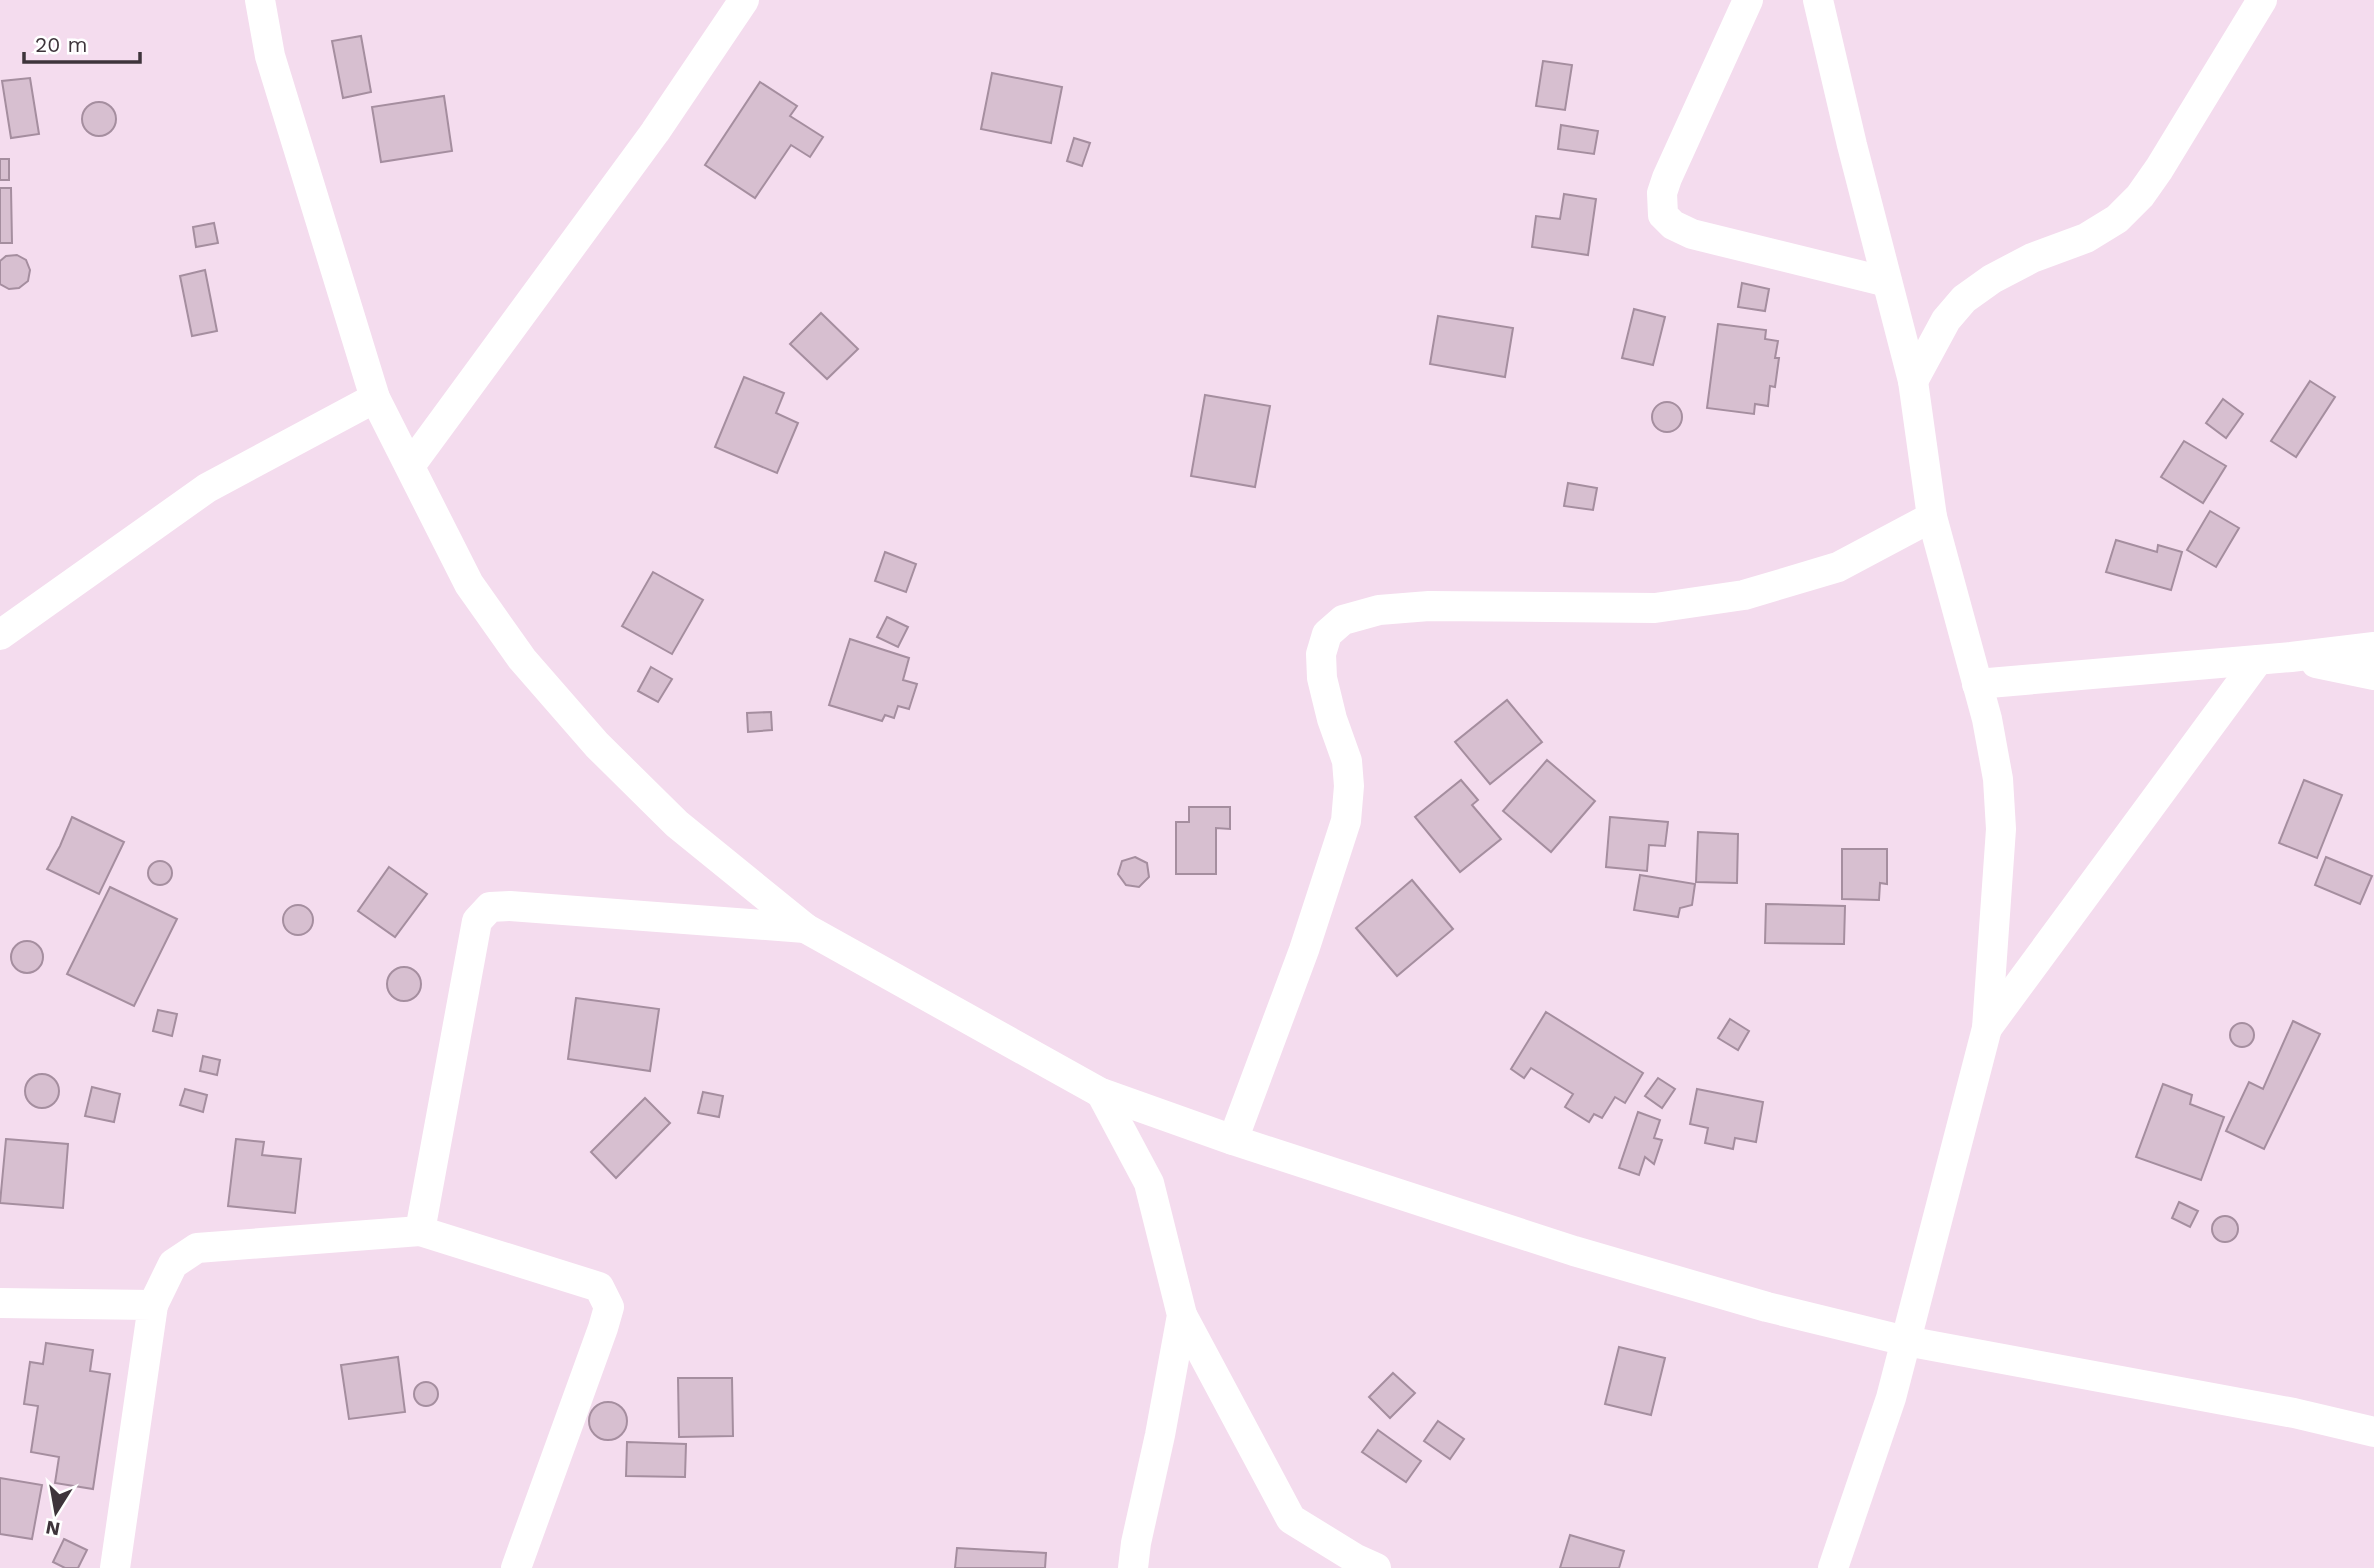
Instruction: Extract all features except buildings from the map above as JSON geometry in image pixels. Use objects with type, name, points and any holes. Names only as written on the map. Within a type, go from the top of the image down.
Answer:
[{"type":"street","points":[[260,0],[270,56],[375,398],[469,584],[522,659],[597,745],[677,824],[805,928],[1101,1093],[1233,1140],[1574,1251],[1767,1307],[1906,1341],[2294,1413],[2374,1432]]},
{"type":"street","points":[[410,466],[655,132],[744,0]]},
{"type":"street","points":[[1748,0],[1667,178],[1662,193],[1663,215],[1673,225],[1692,233],[1887,282]]},
{"type":"street","points":[[1818,0],[1887,282],[1903,334],[1913,381],[1932,517],[1987,719],[1998,779],[2001,829],[1987,1028],[1906,1341],[1868,1468],[1833,1568]]},
{"type":"street","points":[[1913,381],[1947,320],[1964,299],[2032,258],[2086,238],[2117,219],[2140,196],[2160,169],[2262,0]]},
{"type":"street","points":[[0,635],[207,488],[375,398]]},
{"type":"street","points":[[1233,1140],[1304,950],[1346,821],[1349,786],[1347,761],[1332,719],[1322,678],[1321,654],[1327,634],[1343,620],[1379,610],[1429,606],[1655,608],[1744,596],[1838,567],[1932,517]]},
{"type":"street","points":[[1977,684],[2259,660],[2374,647]]},
{"type":"street","points":[[2291,657],[2374,675]]},
{"type":"street","points":[[1987,1028],[2259,660]]},
{"type":"street","points":[[420,1230],[477,921],[490,907],[510,906],[805,928]]},
{"type":"street","points":[[1101,1093],[1149,1184],[1182,1315],[1291,1519],[1356,1559],[1376,1568]]},
{"type":"street","points":[[116,1568],[153,1305],[173,1264],[197,1248],[420,1230],[599,1287],[608,1307],[603,1328],[516,1568]]},
{"type":"street","points":[[0,1303],[153,1305]]},
{"type":"street","points":[[1133,1568],[1182,1315]]}]
